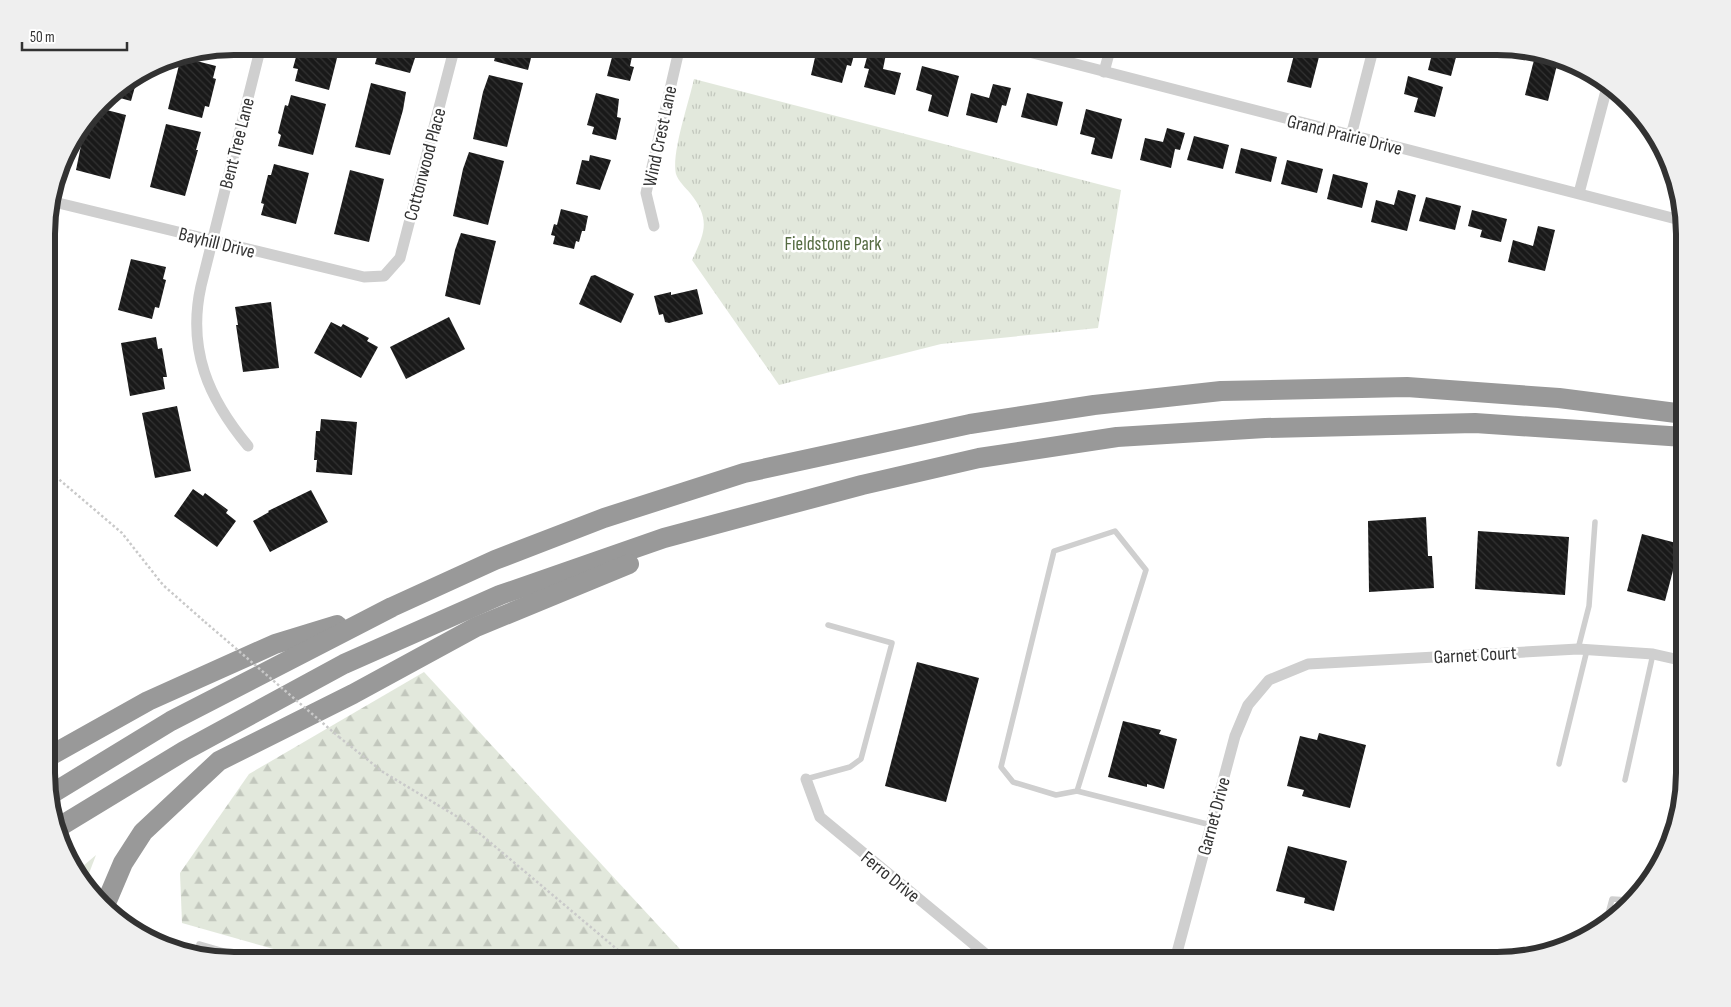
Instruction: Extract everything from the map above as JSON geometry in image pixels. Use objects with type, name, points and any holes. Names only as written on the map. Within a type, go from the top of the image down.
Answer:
[{"type":"highway","points":[[56,791],[171,721],[392,607],[495,560],[604,518],[744,473],[960,426],[1094,405],[1222,391],[1407,387],[1558,398],[1676,413]]},
{"type":"highway","points":[[63,825],[184,750],[344,664],[500,595],[664,538],[862,484],[978,458],[1117,437],[1265,428],[1475,423],[1676,437]]},
{"type":"highway","points":[[108,899],[123,863],[143,832],[219,761],[353,694],[476,627],[744,516]]},
{"type":"highway","points":[[55,753],[148,701],[275,644],[392,607]]},
{"type":"street","name":"Bent Tree Lane","points":[[248,446],[230,424],[208,386],[198,343],[198,300],[259,55]]},
{"type":"street","name":"Cottonwood Place","points":[[384,276],[400,258],[453,55]]},
{"type":"street","name":"Wind Crest Lane","points":[[654,226],[646,193],[678,55]]},
{"type":"street","name":"Grand Prairie Drive","points":[[1040,55],[1675,219]]},
{"type":"street","points":[[1104,72],[1109,55]]},
{"type":"street","points":[[1351,136],[1372,55]]},
{"type":"street","points":[[1579,193],[1606,92]]},
{"type":"street","name":"Bayhill Drive","points":[[58,204],[364,277],[384,276]]},
{"type":"street","name":"Garnet Court","points":[[1269,680],[1308,664],[1583,649],[1653,654],[1676,659]]},
{"type":"street","name":"Garnet Drive","points":[[1177,952],[1235,736],[1248,705],[1269,680]]},
{"type":"street","name":"Ferro Drive","points":[[806,779],[820,817],[984,952]]},
{"type":"lane","points":[[1559,764],[1590,606],[1595,522]]},
{"type":"lane","points":[[1078,791],[1146,570],[1115,531],[1054,551],[1001,767],[1013,782],[1056,795],[1078,791],[1211,824]]},
{"type":"lane","points":[[806,779],[850,767],[862,759],[892,643],[828,625]]},
{"type":"lane","points":[[1625,780],[1653,654]]},
{"type":"lane","points":[[1608,913],[1612,899],[1622,900]]},
{"type":"lane","points":[[199,949],[199,944],[227,952]]},
{"type":"path","points":[[55,476],[122,533],[163,585],[340,737],[383,772],[466,822],[620,952]]},
{"type":"green space","name":"Fieldstone Park","points":[[694,79],[1121,190],[1098,328],[941,344],[779,385],[692,260],[703,234],[703,219],[697,202],[677,177],[675,165],[678,141]]},
{"type":"green space","points":[[424,672],[683,952],[284,952],[182,923],[180,873],[249,774]]},
{"type":"green space","points":[[96,855],[88,876],[82,867]]},
{"type":"building","points":[[297,55],[338,55],[329,90],[295,81],[298,69],[293,68]]},
{"type":"building","points":[[378,55],[416,55],[410,73],[375,64]]},
{"type":"building","points":[[496,55],[532,55],[528,70],[494,61]]},
{"type":"building","points":[[613,55],[632,55],[630,66],[634,67],[630,81],[607,76]]},
{"type":"building","points":[[816,55],[835,58],[836,55],[854,55],[851,66],[847,65],[842,83],[811,75]]},
{"type":"building","points":[[868,55],[886,55],[883,69],[901,73],[895,95],[864,87],[869,69],[864,68]]},
{"type":"building","points":[[1294,55],[1319,55],[1311,88],[1287,82]]},
{"type":"building","points":[[1432,55],[1457,55],[1451,76],[1428,70]]},
{"type":"building","points":[[192,60],[216,66],[213,78],[216,79],[209,107],[205,106],[202,118],[168,109],[179,64]]},
{"type":"building","points":[[1534,60],[1557,66],[1548,101],[1525,95]]},
{"type":"building","points":[[922,66],[959,76],[948,117],[928,111],[932,95],[916,90]]},
{"type":"building","points":[[489,75],[523,83],[507,147],[473,139],[483,92]]},
{"type":"building","points":[[1408,76],[1443,87],[1435,117],[1414,112],[1418,98],[1404,94]]},
{"type":"building","points":[[371,83],[406,92],[403,110],[390,155],[355,147]]},
{"type":"building","points":[[993,84],[1011,88],[1006,106],[1002,105],[997,123],[966,115],[971,93],[989,98]]},
{"type":"building","points":[[136,85],[131,101],[119,98]]},
{"type":"building","points":[[596,93],[619,99],[617,117],[621,118],[616,140],[592,134],[594,127],[587,125]]},
{"type":"building","points":[[1027,93],[1063,102],[1057,126],[1021,117]]},
{"type":"building","points":[[291,95],[326,104],[313,155],[278,146],[281,135],[278,133],[285,105],[288,106]]},
{"type":"building","points":[[1086,109],[1122,119],[1112,159],[1091,154],[1095,138],[1080,134]]},
{"type":"building","points":[[106,110],[126,115],[110,179],[76,170],[82,140],[100,116]]},
{"type":"building","points":[[166,124],[201,132],[185,196],[150,187]]},
{"type":"building","points":[[1167,128],[1185,133],[1180,150],[1175,149],[1171,168],[1140,160],[1145,138],[1163,142]]},
{"type":"building","points":[[1194,136],[1229,145],[1223,169],[1187,160]]},
{"type":"building","points":[[1241,148],[1277,157],[1271,182],[1235,173]]},
{"type":"building","points":[[469,152],[504,161],[488,225],[453,216],[463,169]]},
{"type":"building","points":[[590,155],[611,160],[600,190],[576,184],[582,160],[589,161]]},
{"type":"building","points":[[1287,160],[1323,169],[1317,193],[1281,184]]},
{"type":"building","points":[[274,164],[309,173],[296,224],[261,215],[264,204],[261,203],[268,175],[271,175]]},
{"type":"building","points":[[350,170],[384,179],[369,242],[334,234]]},
{"type":"building","points":[[1333,174],[1368,183],[1362,208],[1327,199]]},
{"type":"building","points":[[1398,190],[1416,195],[1407,231],[1371,222],[1376,200],[1394,205]]},
{"type":"building","points":[[1426,197],[1461,206],[1455,230],[1419,221]]},
{"type":"building","points":[[561,209],[588,216],[585,231],[582,231],[579,242],[576,241],[574,249],[553,244],[555,236],[551,235],[554,224],[557,225]]},
{"type":"building","points":[[1472,210],[1507,219],[1501,242],[1480,237],[1482,230],[1468,226]]},
{"type":"building","points":[[1538,226],[1555,230],[1545,271],[1508,262],[1513,240],[1533,246]]},
{"type":"building","points":[[461,233],[496,241],[480,305],[445,296],[455,250]]},
{"type":"building","points":[[131,259],[166,267],[163,279],[166,280],[159,308],[155,307],[152,319],[118,310]]},
{"type":"building","points":[[595,275],[634,294],[621,323],[579,304],[591,276]]},
{"type":"building","points":[[697,289],[703,314],[669,323],[665,322],[663,314],[659,315],[654,296],[671,292],[671,295]]},
{"type":"building","points":[[271,302],[279,368],[243,372],[235,307]]},
{"type":"building","points":[[449,317],[465,349],[406,379],[390,347]]},
{"type":"building","points":[[331,322],[341,327],[343,324],[369,338],[367,341],[378,347],[361,378],[314,353]]},
{"type":"building","points":[[156,337],[158,349],[162,348],[167,377],[163,377],[165,389],[130,396],[121,343]]},
{"type":"building","points":[[177,406],[191,471],[155,478],[142,413]]},
{"type":"building","points":[[321,419],[357,422],[352,475],[316,472],[317,460],[314,460],[316,431],[320,431]]},
{"type":"building","points":[[193,489],[203,496],[205,493],[228,510],[226,513],[236,521],[217,547],[174,516]]},
{"type":"building","points":[[311,490],[328,522],[270,552],[253,521],[268,511]]},
{"type":"building","points":[[1426,517],[1428,556],[1432,556],[1434,588],[1369,592],[1368,521]]},
{"type":"building","points":[[1478,531],[1569,537],[1565,595],[1475,589]]},
{"type":"building","points":[[1642,534],[1676,543],[1676,559],[1665,601],[1627,591]]},
{"type":"building","points":[[917,662],[979,678],[946,802],[885,786]]},
{"type":"building","points":[[1123,721],[1161,730],[1159,734],[1177,739],[1164,789],[1147,784],[1147,787],[1108,777]]},
{"type":"building","points":[[1319,733],[1366,745],[1350,808],[1302,796],[1304,790],[1287,786],[1300,736],[1317,740]]},
{"type":"building","points":[[1288,846],[1347,861],[1334,911],[1304,903],[1305,898],[1276,891]]}]
